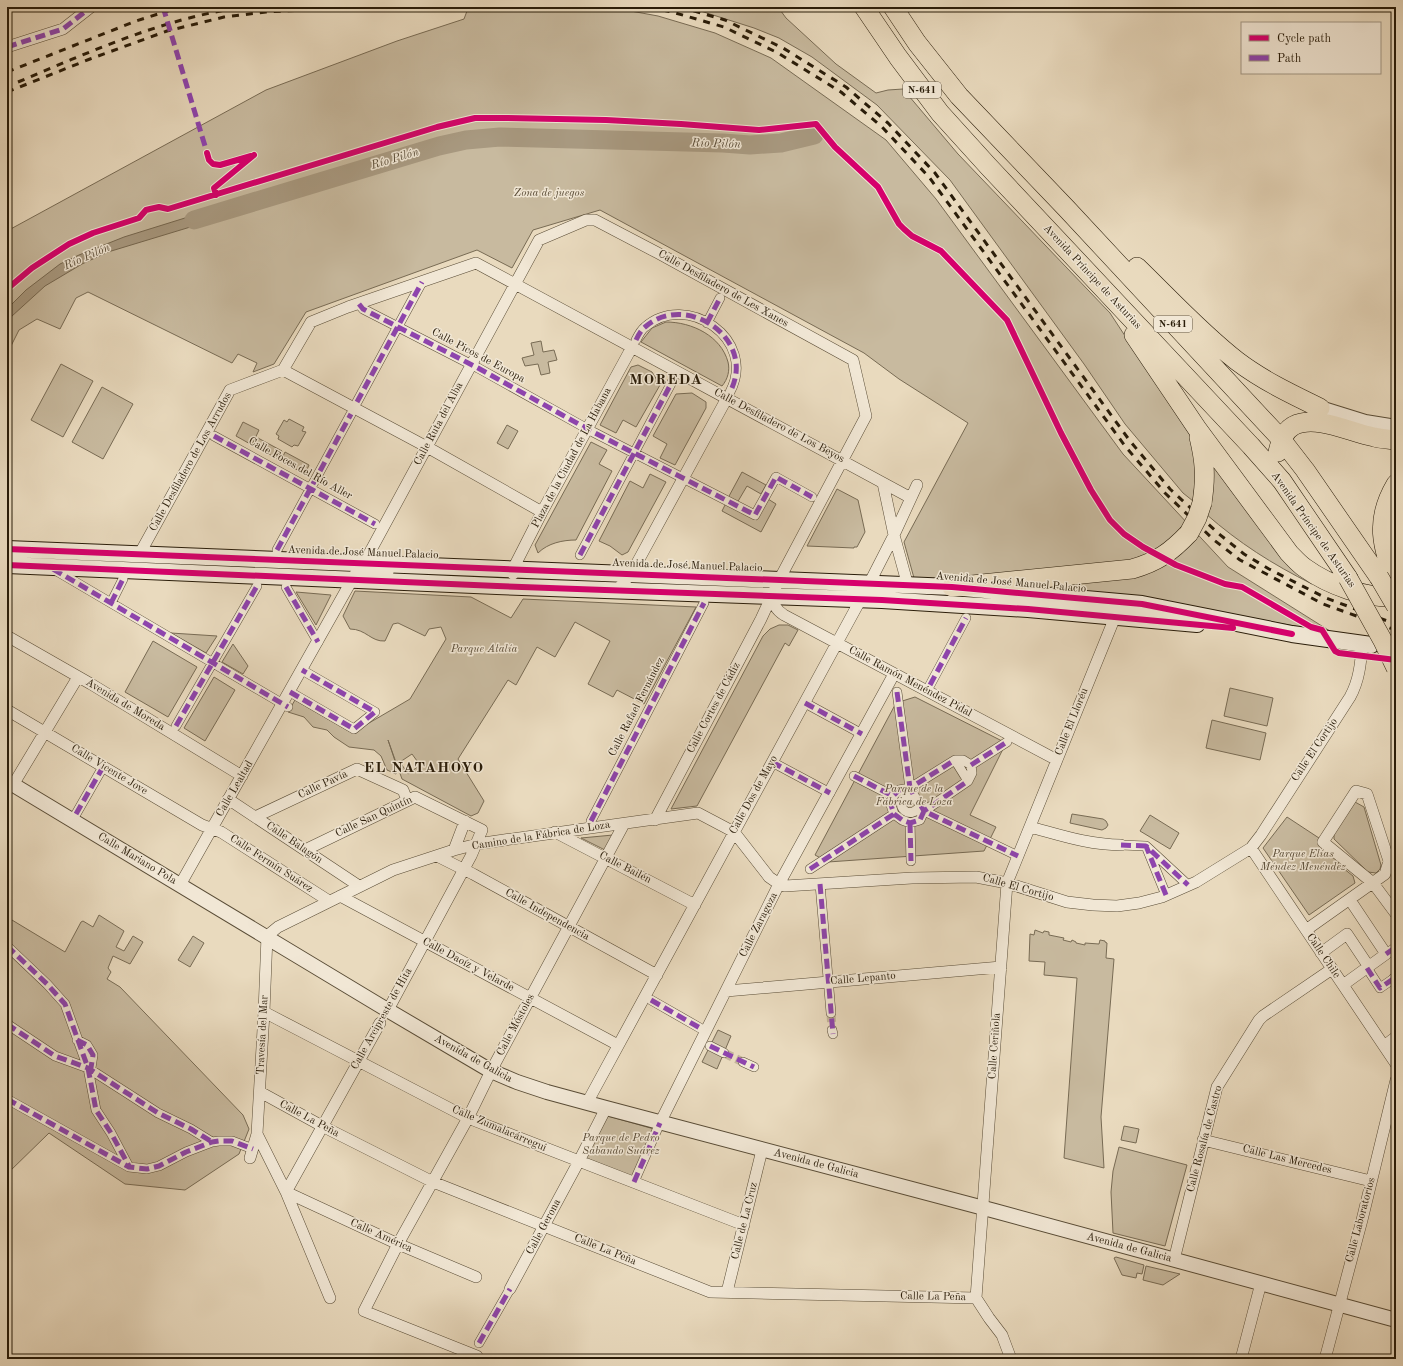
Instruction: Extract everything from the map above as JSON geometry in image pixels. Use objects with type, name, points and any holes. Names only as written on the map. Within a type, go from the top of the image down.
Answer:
[{"type":"highway","name":"Avenida Príncipe de Asturias","points":[[864,7],[898,57],[940,113],[1282,481],[1348,578],[1383,641],[1396,668]]},
{"type":"highway","name":"N-641","points":[[893,7],[917,43],[959,96],[1066,208],[1281,439],[1392,584],[1396,606]]},
{"type":"highway","points":[[1066,208],[1104,236],[1206,334],[1238,361],[1273,384],[1320,408]]},
{"type":"highway","points":[[1103,289],[1198,430],[1289,552],[1304,567],[1322,578],[1352,590],[1385,597],[1392,584],[1385,552],[1382,521],[1390,494],[1396,484]]},
{"type":"highway","points":[[1282,481],[1275,462],[1281,439],[1292,426],[1312,422],[1331,425],[1375,437],[1396,440]]},
{"type":"highway","points":[[952,587],[1132,569],[1147,565],[1169,552],[1189,533],[1197,518],[1202,503],[1206,483],[1205,463],[1198,430]]},
{"type":"main road","name":"Avenida de José Manuel Palacio","points":[[7,549],[952,587],[1142,604],[1292,634]]},
{"type":"main road","name":"Avenida de José Manuel Palacio","points":[[7,565],[772,596],[1021,609],[1292,634],[1367,645]]},
{"type":"street","points":[[7,47],[64,29],[91,7]]},
{"type":"street","name":"Calle Desfiladero de Les Xanes","points":[[515,284],[539,240],[586,220],[595,220],[852,360],[866,416],[779,580]]},
{"type":"street","name":"Calle Desfiladero de Los Beyos","points":[[422,282],[476,263],[634,343],[911,498]]},
{"type":"street","points":[[422,282],[311,322],[283,370],[427,447],[542,512]]},
{"type":"street","points":[[357,402],[422,282]]},
{"type":"street","name":"Calle Ruta del Alba","points":[[364,563],[515,284]]},
{"type":"street","points":[[707,323],[720,298]]},
{"type":"street","name":"Calle Picos de Europa","points":[[359,304],[362,309],[471,365],[587,429],[755,515],[776,477],[812,497]]},
{"type":"street","name":"Plaza de la Ciudad de La Habana","points":[[513,569],[542,512],[644,327],[661,317],[678,313],[698,318],[715,327],[725,336],[734,349],[737,364],[736,378],[729,395],[631,574]]},
{"type":"street","name":"Calle Desfiladero de Los Arrudos","points":[[139,555],[230,390],[283,370]]},
{"type":"street","points":[[580,555],[673,380]]},
{"type":"street","points":[[1320,408],[1365,422],[1396,428]]},
{"type":"street","points":[[277,550],[350,414]]},
{"type":"street","name":"Calle Foces del Río Aller","points":[[214,436],[375,524]]},
{"type":"street","points":[[883,483],[894,535],[908,586]]},
{"type":"street","name":"Calle Dos de Mayo","points":[[587,1103],[869,584],[917,485]]},
{"type":"street","points":[[50,567],[285,706]]},
{"type":"street","name":"Avenida de José Manuel Palacio","points":[[352,579],[357,571],[428,573],[479,568]]},
{"type":"street","points":[[513,569],[513,586]]},
{"type":"street","name":"Avenida de José Manuel Palacio","points":[[617,590],[631,574]]},
{"type":"street","points":[[111,603],[123,579]]},
{"type":"street","name":"Calle Lealtad","points":[[180,885],[228,799],[285,706],[290,692],[352,579]]},
{"type":"street","name":"Calle Cortes de Cádiz","points":[[655,820],[761,619],[779,580]]},
{"type":"street","points":[[176,726],[258,586]]},
{"type":"street","points":[[286,587],[318,642]]},
{"type":"street","name":"Calle Ramón Menéndez Pidal","points":[[772,596],[777,610],[836,644],[1057,760]]},
{"type":"street","name":"Calle Rafael Fernández","points":[[591,821],[704,603]]},
{"type":"street","name":"Calle El Lloréu","points":[[1007,883],[1115,617]]},
{"type":"street","points":[[930,685],[966,618]]},
{"type":"street","name":"Avenida de Moreda","points":[[7,636],[242,776]]},
{"type":"street","name":"Calle El Cortijo","points":[[779,884],[785,886],[912,878],[976,877],[1007,883],[1067,902],[1093,905],[1117,906],[1139,903],[1166,895],[1213,872],[1251,848],[1261,835],[1350,697],[1355,688],[1367,645]]},
{"type":"street","points":[[290,692],[354,729],[375,712],[302,670]]},
{"type":"street","name":"Calle Zaragoza","points":[[634,1182],[660,1123],[779,884],[894,674]]},
{"type":"street","points":[[10,783],[45,732],[78,677]]},
{"type":"street","points":[[897,692],[911,791],[923,809],[1018,856]]},
{"type":"street","points":[[805,703],[862,734]]},
{"type":"street","name":"Calle Vicente Jove","points":[[7,710],[202,825],[212,829]]},
{"type":"street","points":[[971,765],[1007,742]]},
{"type":"street","points":[[954,760],[968,781]]},
{"type":"street","points":[[954,760],[963,760],[971,765],[972,773],[968,781],[923,809],[908,812],[902,807],[901,802],[911,791],[954,760]]},
{"type":"street","points":[[772,762],[830,793]]},
{"type":"street","points":[[76,814],[103,767]]},
{"type":"street","name":"Calle Pavía","points":[[255,817],[357,769],[403,790],[407,800]]},
{"type":"street","points":[[854,776],[893,796]]},
{"type":"street","name":"Calle Mariano Pola","points":[[10,783],[267,936]]},
{"type":"street","points":[[911,791],[899,790],[893,796],[891,805],[894,814],[902,820],[910,823],[920,820],[923,809]]},
{"type":"street","points":[[1306,930],[1350,900],[1373,883],[1385,874],[1389,861],[1368,794],[1356,791],[1323,842],[1373,883],[1396,914]]},
{"type":"street","name":"Calle San Quintín","points":[[305,850],[415,797],[482,830],[477,844]]},
{"type":"street","name":"Calle Balagón","points":[[228,799],[360,886]]},
{"type":"street","name":"Camino de la Fábrica de Loza","points":[[267,936],[278,927],[393,870],[477,844],[698,813],[734,832]]},
{"type":"street","points":[[810,869],[894,814]]},
{"type":"street","points":[[454,850],[465,821]]},
{"type":"street","points":[[910,823],[911,861]]},
{"type":"street","name":"Calle Móstoles","points":[[477,1356],[364,1311],[398,1244],[468,1118],[491,1071],[624,824]]},
{"type":"street","points":[[1030,827],[1077,840],[1107,845],[1146,846],[1188,885]]},
{"type":"street","name":"Calle Fermín Suárez","points":[[212,829],[221,832],[329,901]]},
{"type":"street","name":"Calle Bailén","points":[[555,832],[695,905]]},
{"type":"street","points":[[734,832],[769,877],[779,884]]},
{"type":"street","name":"Calle Arcipreste de Hita","points":[[286,1192],[388,1010],[477,844]]},
{"type":"street","points":[[1146,846],[1166,895]]},
{"type":"street","name":"Calle Chile","points":[[1251,848],[1396,1064]]},
{"type":"street","name":"Calle Independencia","points":[[437,856],[464,869],[657,974]]},
{"type":"street","name":"Calle Ceriñola","points":[[976,1298],[1007,883]]},
{"type":"street","points":[[820,884],[831,1013]]},
{"type":"street","name":"Calle Daoíz y Velarde","points":[[340,896],[618,1046]]},
{"type":"street","points":[[1343,985],[1393,951],[1350,900]]},
{"type":"street","points":[[1321,952],[1347,934],[1380,988],[1395,979]]},
{"type":"street","name":"Avenida de Galicia","points":[[267,936],[491,1071],[518,1082],[548,1092],[660,1123],[983,1208],[1396,1320]]},
{"type":"street","name":"Travesía del Mar","points":[[251,1154],[257,1134],[267,936]]},
{"type":"street","points":[[7,946],[47,984],[65,1004],[89,1071],[96,1110],[111,1133],[129,1167]]},
{"type":"street","name":"Calle Lepanto","points":[[726,991],[1001,967]]},
{"type":"street","name":"Calle Rosalía de Castro","points":[[1174,1260],[1203,1140],[1219,1083],[1259,1020],[1332,969]]},
{"type":"street","points":[[651,1000],[700,1028]]},
{"type":"street","name":"Calle Zumalacárregui","points":[[264,1012],[468,1118],[744,1225]]},
{"type":"street","points":[[7,1024],[55,1056],[70,1061],[89,1071],[158,1113],[191,1129],[212,1142]]},
{"type":"street","points":[[1384,1046],[1396,1037]]},
{"type":"street","points":[[47,1050],[51,1057],[62,1063],[76,1060],[79,1055],[78,1041]]},
{"type":"street","points":[[710,1046],[724,1053]]},
{"type":"street","points":[[743,1062],[754,1067]]},
{"type":"street","name":"Calle Laboratorios","points":[[1325,1359],[1371,1181],[1392,1120],[1396,1080]]},
{"type":"street","name":"Calle La Peña","points":[[260,1092],[322,1126],[433,1182],[710,1292],[976,1298]]},
{"type":"street","points":[[7,1100],[129,1167],[147,1168],[159,1166],[186,1152],[212,1142],[232,1141],[251,1154]]},
{"type":"street","name":"Calle Gerona","points":[[479,1343],[579,1162],[606,1108]]},
{"type":"street","points":[[257,1134],[286,1192],[330,1298]]},
{"type":"street","name":"Calle Las Mercedes","points":[[1203,1140],[1371,1181]]},
{"type":"street","name":"Calle de La Cruz","points":[[727,1292],[762,1150]]},
{"type":"street","name":"Calle América","points":[[286,1192],[398,1244],[476,1277]]},
{"type":"street","points":[[1241,1359],[1261,1283]]},
{"type":"street","points":[[976,1298],[1002,1335],[1011,1359]]},
{"type":"green space","name":"Zona de juegos","points":[[512,7],[609,7],[658,16],[715,33],[771,58],[886,140],[936,199],[1123,454],[1228,567],[1333,633],[1141,598],[914,578],[904,542],[968,423],[899,379],[864,353],[600,210],[533,230],[512,268],[477,250],[306,312],[274,364],[253,372],[257,363],[238,354],[232,363],[88,292],[76,298],[60,329],[37,319],[19,330],[7,354],[7,231],[266,90],[397,41],[464,19],[467,11]]},
{"type":"green space","points":[[688,7],[778,7],[786,18],[836,64],[876,93],[888,90],[903,89],[958,154],[1110,313],[1192,438],[1198,458],[1193,501],[1183,493],[1125,424],[1084,364],[950,180],[877,105],[812,57],[779,38],[754,28]]},
{"type":"green space","points":[[666,322],[695,328],[704,332],[719,345],[729,365],[727,377],[722,386],[641,342],[652,328]]},
{"type":"green space","points":[[541,341],[543,352],[554,350],[557,360],[548,362],[550,373],[541,375],[538,364],[525,366],[522,358],[534,355],[531,343]]},
{"type":"green space","points":[[61,364],[93,381],[63,437],[31,420]]},
{"type":"green space","points":[[638,365],[652,372],[660,385],[636,427],[623,420],[616,433],[600,425],[631,367]]},
{"type":"green space","points":[[102,387],[133,404],[103,459],[72,442]]},
{"type":"green space","points":[[692,393],[706,402],[706,408],[675,465],[660,458],[667,444],[653,436],[676,394]]},
{"type":"green space","points":[[289,419],[304,427],[302,431],[306,432],[298,446],[294,445],[292,447],[278,439],[279,436],[276,434],[284,420],[287,422]]},
{"type":"green space","points":[[243,422],[259,430],[252,445],[236,436]]},
{"type":"green space","points":[[507,425],[518,431],[508,449],[497,443]]},
{"type":"green space","points":[[258,438],[282,451],[278,459],[254,446]]},
{"type":"green space","points":[[591,442],[607,450],[599,464],[612,471],[576,540],[556,543],[546,547],[538,553],[535,545]]},
{"type":"green space","points":[[285,452],[309,465],[305,474],[281,461]]},
{"type":"green space","points":[[1213,462],[1286,562],[1312,584],[1283,569],[1256,552],[1206,514]]},
{"type":"green space","points":[[742,472],[766,485],[761,494],[747,486],[737,503],[728,498]]},
{"type":"green space","points":[[650,474],[666,482],[628,552],[622,555],[610,546],[599,541],[630,481],[643,488]]},
{"type":"green space","points":[[837,489],[858,500],[865,532],[857,547],[854,548],[807,546]]},
{"type":"green space","points":[[768,499],[776,504],[761,532],[722,511],[726,503],[757,520]]},
{"type":"green space","name":"Parque Atalía","points":[[355,591],[471,597],[511,618],[523,599],[696,607],[644,704],[617,690],[613,697],[588,684],[610,641],[575,622],[555,657],[537,647],[516,685],[508,680],[458,759],[484,801],[478,813],[471,816],[402,779],[388,740],[398,770],[396,774],[387,770],[381,756],[374,750],[349,747],[334,737],[327,730],[313,727],[304,717],[288,712],[295,700],[352,733],[410,699],[446,639],[441,627],[429,629],[425,636],[398,623],[393,624],[385,641],[380,641],[360,631],[350,629],[343,616]],"holes":[[[412,754],[420,765],[408,774],[400,762]]]},
{"type":"green space","points":[[296,592],[331,595],[316,625]]},
{"type":"green space","points":[[779,625],[788,625],[798,630],[789,646],[785,643],[697,806],[671,809],[763,636],[770,629]]},
{"type":"green space","points":[[171,633],[217,636],[206,653]]},
{"type":"green space","points":[[153,641],[197,667],[168,717],[125,692]]},
{"type":"green space","points":[[233,644],[248,666],[243,674],[222,662]]},
{"type":"green space","points":[[214,677],[235,690],[205,741],[184,728]]},
{"type":"green space","points":[[1230,688],[1273,698],[1267,726],[1224,716]]},
{"type":"green space","name":"Parque de la Fábrica de Loza","points":[[915,697],[1006,743],[970,815],[996,827],[984,851],[828,862],[815,855],[896,703]]},
{"type":"green space","points":[[1212,720],[1266,733],[1260,760],[1206,748]]},
{"type":"green space","points":[[1355,802],[1364,807],[1381,865],[1380,869],[1376,873],[1368,872],[1334,839],[1334,833]]},
{"type":"green space","points":[[1072,814],[1103,819],[1108,825],[1102,830],[1070,823]]},
{"type":"green space","points":[[1150,815],[1179,833],[1170,849],[1140,831]]},
{"type":"green space","name":"Parque Elías Méndez Menéndez","points":[[1287,817],[1322,840],[1341,860],[1338,864],[1353,876],[1355,883],[1309,915],[1263,848]]},
{"type":"green space","points":[[613,835],[605,850],[581,838]]},
{"type":"green space","points":[[99,915],[124,931],[116,947],[124,951],[133,936],[143,942],[130,964],[113,956],[108,968],[111,972],[107,979],[120,987],[243,1115],[249,1129],[239,1154],[185,1190],[125,1184],[49,1133],[8,1173],[7,917],[65,952],[81,922],[83,921],[93,927]]},
{"type":"green space","points":[[1035,930],[1043,933],[1044,931],[1049,932],[1049,935],[1064,938],[1063,940],[1071,942],[1072,940],[1076,943],[1085,945],[1085,943],[1099,944],[1100,940],[1105,941],[1107,943],[1106,958],[1114,959],[1101,1117],[1104,1168],[1064,1158],[1077,978],[1044,975],[1045,962],[1029,961],[1030,934],[1034,935]]},
{"type":"green space","points":[[193,936],[204,943],[190,967],[178,960]]},
{"type":"green space","points":[[718,1030],[731,1036],[717,1069],[702,1062]]},
{"type":"green space","name":"Parque de Pedro Sabando Suárez","points":[[608,1116],[654,1129],[633,1177],[586,1158]]},
{"type":"green space","points":[[1124,1126],[1139,1129],[1136,1143],[1121,1140]]},
{"type":"green space","points":[[1119,1147],[1187,1165],[1165,1246],[1113,1233],[1111,1192],[1113,1171]]},
{"type":"green space","points":[[1116,1257],[1144,1265],[1142,1274],[1137,1273],[1136,1278],[1122,1275],[1114,1258]]},
{"type":"green space","points":[[1146,1266],[1180,1274],[1163,1285],[1143,1280]]},
{"type":"water","points":[[217,208],[220,218],[108,252],[82,264],[45,286],[12,316],[7,323],[7,309],[26,290],[60,264],[124,237]]},
{"type":"waterway","name":"Río Pilón","points":[[194,220],[439,146],[466,140],[500,137],[750,145],[781,143],[814,135]]},
{"type":"tunnel","points":[[831,1013],[832,1030]]},
{"type":"tunnel","points":[[724,1053],[743,1062]]},
{"type":"railway","points":[[7,72],[136,21],[180,7]]},
{"type":"railway","points":[[18,82],[102,47],[158,27],[216,12],[246,7]]},
{"type":"railway","points":[[7,92],[90,59],[167,31],[224,17],[266,12],[360,7]]},
{"type":"railway","points":[[649,7],[724,27],[778,53],[841,92],[882,127],[929,177],[1125,446],[1165,493],[1214,540],[1240,560],[1323,604],[1396,629]]},
{"type":"railway","points":[[680,7],[725,20],[783,48],[846,87],[888,123],[935,173],[1130,441],[1170,489],[1219,534],[1244,554],[1269,569],[1326,598],[1390,622],[1396,622]]},
{"type":"marked path","points":[[7,47],[63,29],[91,7]]},
{"type":"marked path","points":[[163,7],[208,156]]},
{"type":"marked path","points":[[357,402],[422,282]]},
{"type":"marked path","points":[[707,323],[720,298]]},
{"type":"marked path","points":[[359,304],[363,309],[478,368],[593,432],[755,515],[776,477],[812,497]]},
{"type":"marked path","points":[[636,340],[645,327],[662,317],[680,315],[697,318],[713,326],[726,339],[734,354],[736,373],[730,392]]},
{"type":"marked path","points":[[580,555],[673,380]]},
{"type":"marked path","points":[[277,550],[351,414]]},
{"type":"marked path","points":[[214,436],[375,524]]},
{"type":"marked path","points":[[53,569],[288,707]]},
{"type":"marked path","points":[[111,603],[123,579]]},
{"type":"marked path","points":[[176,726],[257,586]]},
{"type":"marked path","points":[[286,587],[318,642]]},
{"type":"marked path","points":[[591,821],[704,603]]},
{"type":"marked path","points":[[930,685],[966,618]]},
{"type":"marked path","points":[[290,692],[354,729],[375,712],[302,670]]},
{"type":"marked path","points":[[897,692],[910,788],[899,790],[893,796],[891,805],[894,814],[902,820],[910,823],[920,820],[924,811],[1018,856]]},
{"type":"marked path","points":[[805,703],[862,734]]},
{"type":"marked path","points":[[971,765],[1007,742]]},
{"type":"marked path","points":[[913,794],[910,788],[955,760]]},
{"type":"marked path","points":[[772,762],[830,793]]},
{"type":"marked path","points":[[76,814],[103,767]]},
{"type":"marked path","points":[[854,776],[893,796]]},
{"type":"marked path","points":[[921,806],[924,811],[968,781]]},
{"type":"marked path","points":[[810,869],[894,814]]},
{"type":"marked path","points":[[910,823],[911,861]]},
{"type":"marked path","points":[[1121,845],[1146,846]]},
{"type":"marked path","points":[[1166,895],[1146,846],[1188,885]]},
{"type":"marked path","points":[[820,884],[833,1034]]},
{"type":"marked path","points":[[7,946],[47,984],[65,1004],[88,1068],[96,1110],[111,1133],[129,1166]]},
{"type":"marked path","points":[[1386,954],[1396,947]]},
{"type":"marked path","points":[[1367,968],[1380,988],[1396,977]]},
{"type":"marked path","points":[[651,1000],[700,1028]]},
{"type":"marked path","points":[[380,1023],[388,1010]]},
{"type":"marked path","points":[[7,1024],[55,1056],[88,1068],[158,1113],[191,1129],[212,1142]]},
{"type":"marked path","points":[[77,1040],[87,1045],[93,1055],[90,1074]]},
{"type":"marked path","points":[[710,1046],[754,1067]]},
{"type":"marked path","points":[[7,1099],[129,1167],[147,1169],[159,1166],[186,1152],[212,1142],[232,1141],[253,1149]]},
{"type":"marked path","points":[[634,1182],[660,1123]]},
{"type":"marked path","points":[[479,1343],[510,1289]]},
{"type":"cycle path","points":[[7,289],[32,268],[69,244],[93,233],[139,218],[146,210],[159,207],[168,209],[437,127],[475,118],[606,120],[759,130],[816,124],[835,147],[878,187],[899,224],[912,236],[941,251],[1007,320],[1061,433],[1091,490],[1110,520],[1124,534],[1143,547],[1176,565],[1225,584],[1242,587],[1311,627],[1322,630],[1335,651],[1339,653],[1396,660]]},
{"type":"cycle path","points":[[207,153],[209,160],[213,164],[220,165],[251,156]]},
{"type":"cycle path","points":[[216,195],[214,188],[254,155]]},
{"type":"cycle path","points":[[7,549],[952,587],[1142,604],[1292,634]]},
{"type":"cycle path","points":[[7,565],[497,586],[882,600],[1028,609],[1233,628]]},
{"type":"district","name":"MOREDA","points":[[666,380]]},
{"type":"district","name":"EL NATAHOYO","points":[[424,768]]}]
